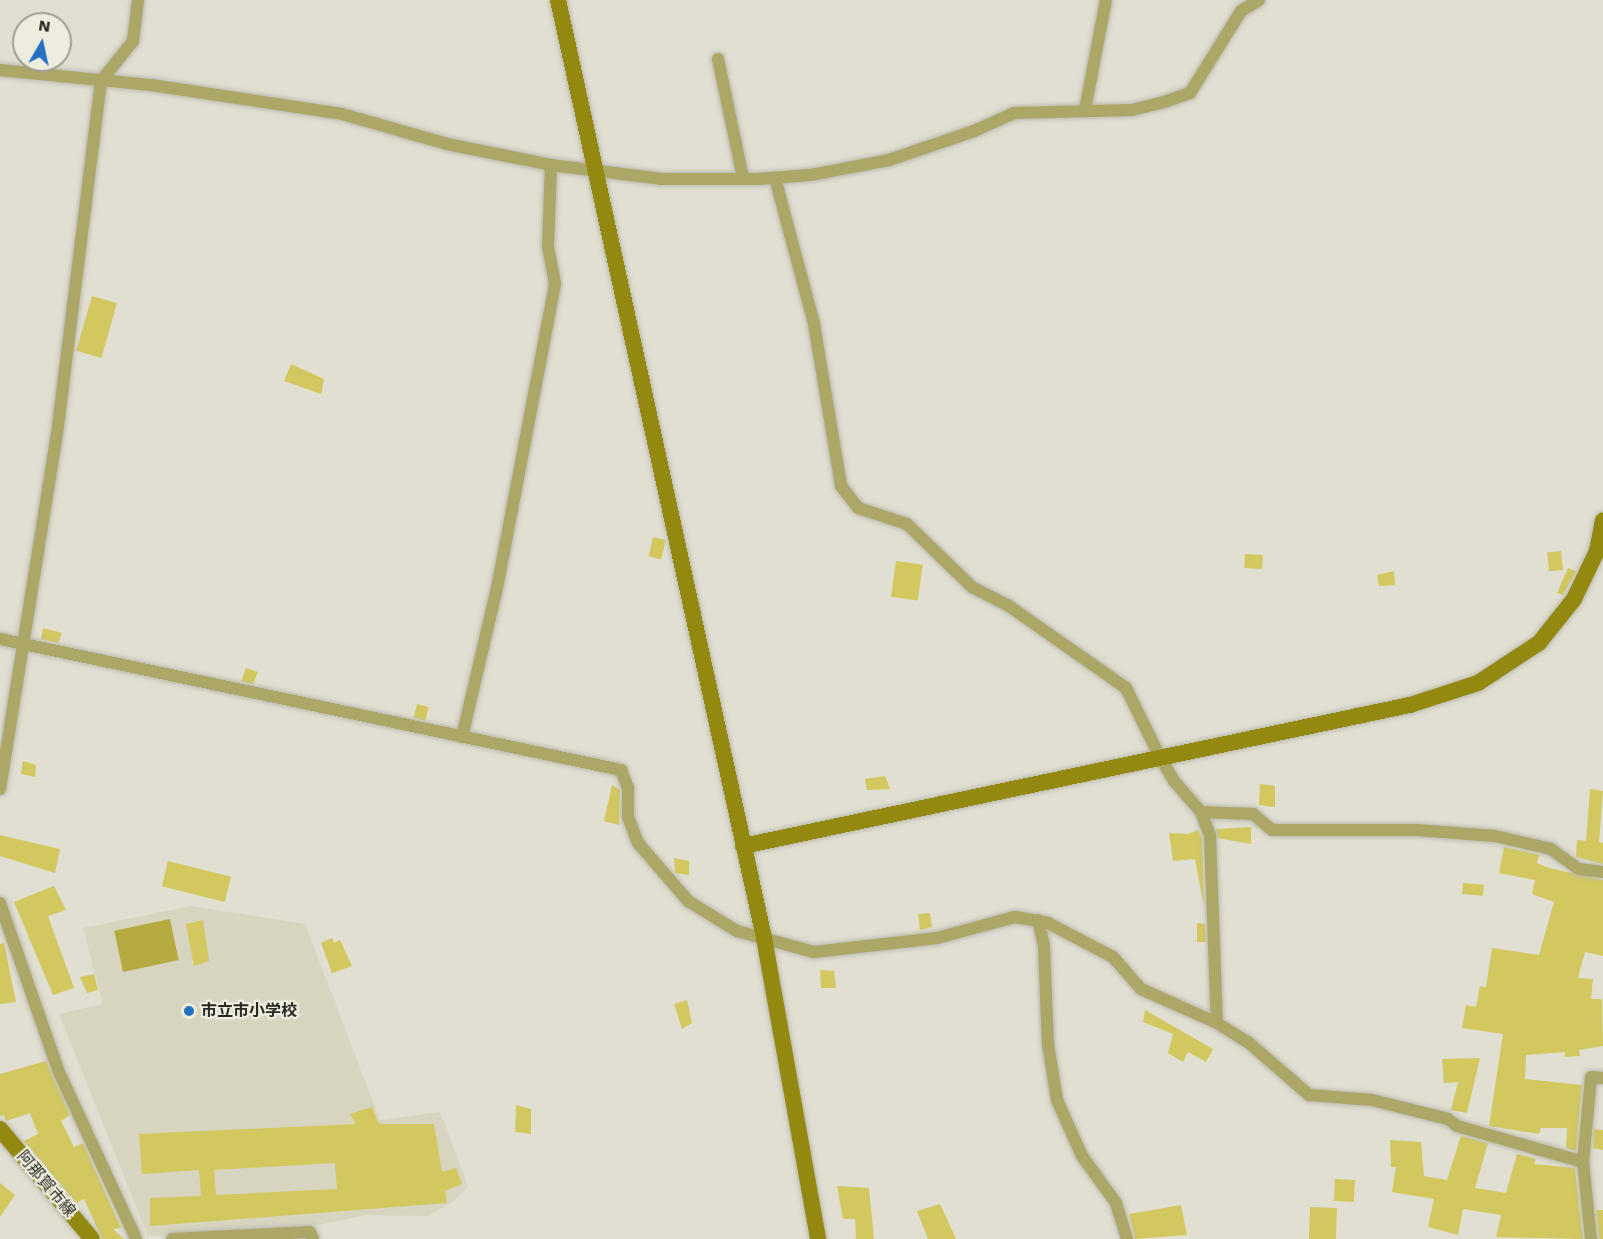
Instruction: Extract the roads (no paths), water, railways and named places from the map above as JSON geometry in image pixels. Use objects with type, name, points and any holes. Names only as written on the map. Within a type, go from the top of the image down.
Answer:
[{"type":"street","points":[[0,789],[26,644],[101,81],[133,40],[138,0]]},
{"type":"street","points":[[558,0],[599,171],[764,938],[819,1239]]},
{"type":"street","points":[[1085,110],[1106,0]]},
{"type":"street","points":[[0,70],[101,81],[342,114],[447,144],[551,165],[662,178],[775,178],[889,160],[974,131],[1014,113],[1131,110],[1190,93],[1241,11],[1260,0]]},
{"type":"street","points":[[718,59],[743,178]]},
{"type":"street","points":[[462,737],[498,583],[555,283],[548,246],[551,165]]},
{"type":"street","points":[[775,178],[814,324],[841,486],[858,508],[907,524],[972,586],[1008,606],[1126,688],[1173,781],[1201,812],[1213,859],[1217,1023]]},
{"type":"street","points":[[743,846],[1410,705],[1478,683],[1539,643],[1574,599],[1597,551],[1603,521]]},
{"type":"street","points":[[0,639],[621,770],[628,788],[628,817],[638,843],[688,901],[728,926],[814,952],[937,938],[1015,917],[1038,920],[1113,957],[1142,988],[1217,1023],[1248,1042],[1309,1095],[1372,1100],[1583,1162]]},
{"type":"street","points":[[1201,812],[1253,814],[1272,830],[1416,830],[1495,836],[1551,849],[1579,869],[1603,872]]},
{"type":"street","points":[[0,903],[58,1070],[136,1239]]},
{"type":"street","points":[[1038,920],[1044,946],[1048,1044],[1057,1100],[1082,1156],[1116,1203],[1127,1239]]},
{"type":"street","points":[[1591,1239],[1583,1162],[1591,1077],[1603,1078]]},
{"type":"street","name":"阿那賀市線","points":[[1,1130],[92,1239]]},
{"type":"street","points":[[172,1239],[310,1232],[313,1239]]},
{"type":"place","name":"市立市小学校","points":[[189,1011]]}]
